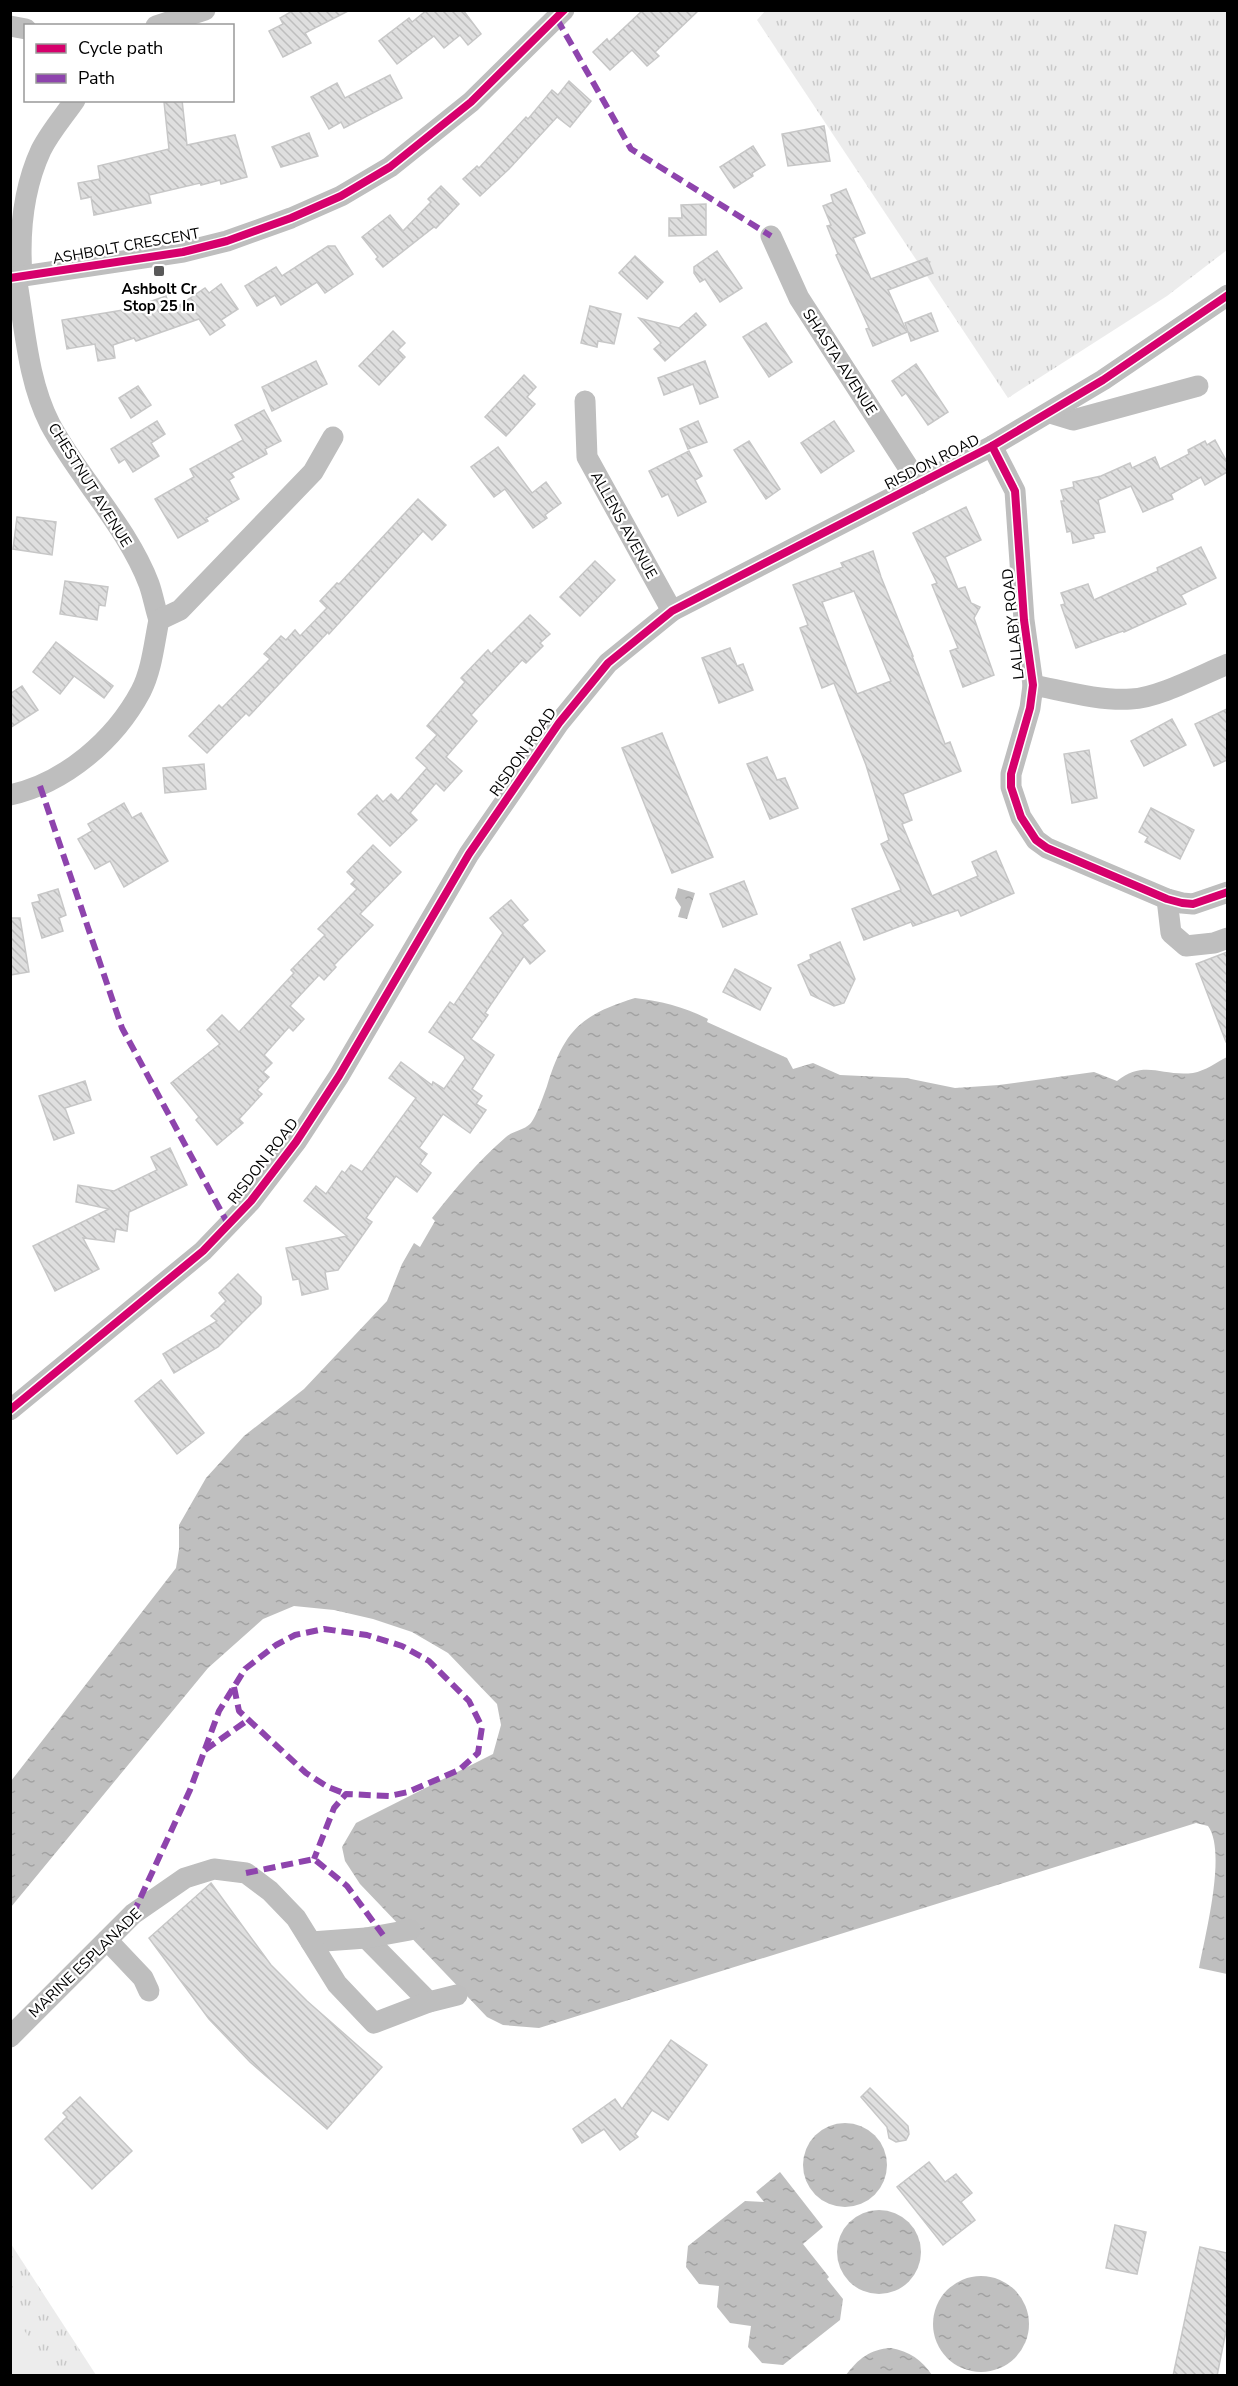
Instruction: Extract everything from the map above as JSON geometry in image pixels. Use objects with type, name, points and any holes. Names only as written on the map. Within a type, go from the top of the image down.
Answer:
[{"type":"street","points":[[162,24],[205,10]]},
{"type":"street","name":"ASHBOLT CRESCENT","points":[[16,277],[183,252],[227,241],[291,218],[341,196],[390,167],[471,102],[564,10]]},
{"type":"street","name":"CHESTNUT AVENUE","points":[[10,795],[27,791],[50,781],[87,758],[124,716],[141,691],[151,664],[159,620],[149,584],[126,539],[86,483],[50,423],[28,357],[16,277],[21,256],[25,198],[42,149],[74,102]]},
{"type":"street","name":"SHASTA AVENUE","points":[[771,236],[799,298],[919,484]]},
{"type":"street","name":"RISDON ROAD","points":[[15,1399],[202,1251],[251,1201],[277,1170],[318,1110],[469,854],[534,757],[608,663],[672,610],[992,446],[1050,413],[1168,338],[1227,295]]},
{"type":"street","points":[[1050,413],[1073,420],[1198,386]]},
{"type":"street","name":"ALLENS AVENUE","points":[[585,401],[587,457],[672,610]]},
{"type":"street","points":[[159,620],[180,610],[313,472],[333,437]]},
{"type":"street","name":"LALLABY ROAD","points":[[992,446],[1015,491],[1024,620],[1033,685],[1030,708],[1011,774],[1014,802],[1028,830],[1047,848],[1167,899],[1193,903],[1227,892]]},
{"type":"street","points":[[1033,685],[1112,699],[1132,699],[1150,695],[1227,664]]},
{"type":"street","points":[[1167,899],[1172,933],[1186,946],[1214,943],[1227,938]]},
{"type":"street","name":"MARINE ESPLANADE","points":[[10,2037],[133,1914],[185,1878],[214,1869],[246,1873],[262,1885],[296,1918],[337,1984],[374,2023],[429,2002]]},
{"type":"street","points":[[310,1942],[366,1938],[410,1930]]},
{"type":"street","points":[[366,1938],[429,2002],[457,1995]]},
{"type":"street","points":[[107,1940],[143,1978],[149,1991]]},
{"type":"green space","points":[[766,10],[1227,11],[1227,250],[1167,296],[1008,398],[757,20]]},
{"type":"green space","points":[[11,2244],[96,2375],[11,2375]]},
{"type":"green space","points":[[11,2312],[56,2375],[11,2375]]},
{"type":"water","points":[[678,888],[695,893],[687,919],[678,917],[681,907],[675,898]]},
{"type":"water","points":[[635,998],[672,1005],[708,1019],[707,1022],[787,1058],[793,1069],[813,1063],[840,1075],[906,1078],[955,1088],[999,1085],[1094,1072],[1117,1081],[1136,1071],[1145,1070],[1193,1073],[1227,1057],[1227,1974],[1199,1968],[1213,1894],[1215,1855],[1213,1838],[1208,1826],[1196,1823],[539,2028],[503,2025],[487,2017],[360,1884],[345,1861],[342,1847],[356,1823],[493,1754],[501,1725],[497,1704],[448,1653],[412,1632],[373,1619],[334,1610],[294,1606],[263,1619],[208,1668],[11,1907],[11,1781],[176,1568],[179,1525],[206,1478],[244,1436],[304,1389],[387,1301],[402,1264],[414,1243],[420,1247],[435,1221],[432,1218],[496,1146],[509,1135],[530,1124],[540,1106],[560,1051],[568,1038],[587,1019],[600,1011]]},
{"type":"water","points":[[845,2123],[861,2126],[875,2135],[884,2149],[887,2165],[884,2181],[875,2195],[861,2204],[845,2207],[829,2204],[815,2195],[806,2181],[803,2165],[806,2149],[815,2135],[829,2126]]},
{"type":"water","points":[[780,2172],[823,2227],[803,2244],[843,2299],[840,2320],[783,2365],[762,2363],[748,2347],[751,2326],[730,2323],[717,2307],[719,2286],[699,2284],[686,2267],[688,2246],[745,2201],[764,2202],[756,2192]]},
{"type":"water","points":[[879,2210],[895,2213],[909,2222],[918,2236],[921,2252],[918,2268],[909,2282],[895,2291],[879,2294],[863,2291],[849,2282],[840,2268],[837,2252],[840,2236],[849,2222],[863,2213]]},
{"type":"water","points":[[981,2276],[999,2279],[1015,2290],[1026,2306],[1029,2324],[1026,2342],[1015,2358],[999,2369],[981,2372],[963,2369],[947,2358],[936,2342],[933,2324],[936,2306],[947,2290],[963,2279]]},
{"type":"water","points":[[891,2348],[904,2351],[914,2357],[932,2375],[846,2375],[865,2356],[877,2350]]},
{"type":"building","points":[[294,10],[350,10],[305,33],[311,43],[283,57],[269,31],[283,24],[280,18]]},
{"type":"building","points":[[427,10],[463,10],[481,34],[468,45],[460,35],[444,48],[434,36],[397,64],[379,41],[409,18],[412,22]]},
{"type":"building","points":[[643,10],[699,10],[655,52],[659,56],[647,66],[632,50],[610,70],[593,52],[607,39],[609,42]]},
{"type":"building","points":[[390,75],[402,98],[344,128],[341,122],[329,129],[311,97],[337,83],[345,98]]},
{"type":"building","points":[[569,81],[591,101],[570,127],[557,117],[509,169],[480,196],[463,179],[477,166],[479,168],[526,117],[528,119],[552,90],[558,95]]},
{"type":"building","points":[[164,102],[182,102],[187,145],[235,135],[247,177],[221,184],[220,180],[201,185],[200,183],[149,195],[151,203],[94,215],[91,197],[81,199],[78,183],[100,179],[98,166],[169,149]]},
{"type":"building","points":[[824,126],[830,161],[788,166],[782,134]]},
{"type":"building","points":[[309,133],[318,156],[281,167],[272,147]]},
{"type":"building","points":[[753,146],[765,165],[734,188],[720,167]]},
{"type":"building","points":[[441,186],[459,204],[436,228],[434,227],[383,267],[362,237],[390,215],[403,231],[431,202],[428,199]]},
{"type":"building","points":[[846,189],[865,233],[853,238],[871,279],[927,258],[933,273],[888,290],[907,332],[873,346],[866,329],[869,328],[836,255],[838,254],[827,226],[831,225],[823,206],[833,202],[831,195]]},
{"type":"building","points":[[706,204],[706,235],[669,236],[669,218],[682,218],[681,205]]},
{"type":"building","points":[[328,246],[335,246],[353,274],[325,293],[317,282],[281,305],[275,295],[257,306],[245,286],[276,267],[282,276]]},
{"type":"building","points":[[717,251],[742,288],[720,302],[705,279],[700,282],[694,273],[694,267]]},
{"type":"building","points":[[635,256],[663,282],[647,299],[619,273]]},
{"type":"building","points":[[221,284],[238,309],[221,320],[225,325],[210,335],[199,319],[136,341],[134,338],[113,345],[115,358],[98,361],[95,344],[67,349],[62,320],[129,309],[166,296],[171,311],[205,288],[209,293]]},
{"type":"building","points":[[590,306],[621,314],[614,344],[598,341],[597,347],[581,343]]},
{"type":"building","points":[[696,313],[706,325],[665,361],[654,349],[661,343],[639,318],[679,328]]},
{"type":"building","points":[[931,313],[938,331],[911,341],[905,323]]},
{"type":"building","points":[[766,323],[792,362],[769,377],[743,337]]},
{"type":"building","points":[[393,331],[405,343],[398,350],[405,357],[379,385],[359,366]]},
{"type":"building","points":[[316,361],[327,384],[272,411],[262,387]]},
{"type":"building","points":[[705,361],[718,397],[700,404],[693,384],[664,395],[658,378]]},
{"type":"building","points":[[916,364],[948,412],[928,425],[906,393],[902,396],[892,381]]},
{"type":"building","points":[[524,375],[536,387],[527,397],[535,404],[506,436],[485,417]]},
{"type":"building","points":[[138,386],[151,405],[131,418],[119,398]]},
{"type":"building","points":[[264,410],[281,441],[265,449],[267,454],[231,473],[234,477],[229,480],[239,499],[206,518],[208,521],[178,538],[155,499],[194,477],[190,469],[243,440],[235,425]]},
{"type":"building","points":[[157,421],[165,434],[151,443],[159,456],[133,472],[125,459],[119,463],[111,449]]},
{"type":"building","points":[[698,421],[707,442],[688,449],[680,429]]},
{"type":"building","points":[[834,421],[854,451],[821,473],[801,443]]},
{"type":"building","points":[[1215,440],[1227,462],[1227,472],[1205,485],[1201,477],[1171,494],[1173,499],[1143,512],[1131,486],[1098,500],[1105,532],[1093,534],[1094,538],[1073,543],[1071,531],[1067,532],[1061,490],[1074,487],[1073,482],[1101,476],[1130,463],[1132,468],[1155,457],[1160,469],[1189,454],[1188,450],[1205,441],[1207,445]]},
{"type":"building","points":[[749,441],[780,489],[766,499],[734,450]]},
{"type":"building","points":[[498,447],[532,493],[546,482],[561,503],[545,515],[547,518],[533,528],[505,489],[494,497],[471,467]]},
{"type":"building","points":[[689,451],[702,476],[695,480],[706,502],[678,516],[668,494],[662,497],[649,471]]},
{"type":"building","points":[[418,499],[446,525],[432,540],[423,531],[329,634],[328,632],[249,716],[246,713],[207,753],[189,736],[219,705],[222,708],[270,659],[264,654],[281,636],[286,640],[295,630],[300,636],[327,608],[320,601],[337,583],[339,584]]},
{"type":"building","points":[[966,507],[981,540],[945,557],[958,589],[965,587],[971,603],[980,607],[974,618],[994,675],[963,687],[950,651],[958,648],[932,585],[937,583],[913,533]]},
{"type":"building","points":[[17,517],[56,522],[52,555],[13,549]]},
{"type":"building","points":[[1201,547],[1216,578],[1181,595],[1186,604],[1124,632],[1076,648],[1061,605],[1065,604],[1061,593],[1088,584],[1094,600],[1158,571],[1157,568]]},
{"type":"building","points":[[873,551],[945,744],[950,742],[961,771],[903,794],[912,820],[902,824],[932,896],[978,876],[972,862],[996,851],[1014,893],[961,916],[958,910],[913,926],[911,922],[864,940],[852,909],[901,890],[881,844],[889,840],[866,765],[834,683],[822,688],[800,628],[808,625],[793,585],[843,567],[841,563]],"holes":[[[854,591],[891,681],[857,694],[822,602]]]},
{"type":"building","points":[[595,561],[615,580],[580,616],[560,597]]},
{"type":"building","points":[[65,581],[108,587],[105,606],[99,605],[97,620],[60,614]]},
{"type":"building","points":[[530,615],[550,634],[540,643],[543,646],[526,663],[522,660],[471,715],[477,721],[446,757],[462,771],[444,791],[436,783],[410,813],[417,820],[390,846],[358,814],[377,795],[383,802],[391,794],[398,801],[427,768],[416,758],[437,735],[427,726],[465,682],[461,678],[488,650],[491,654]]},
{"type":"building","points":[[56,642],[113,686],[104,698],[74,676],[60,694],[33,672]]},
{"type":"building","points":[[730,648],[737,666],[743,664],[753,690],[719,703],[702,658]]},
{"type":"building","points":[[22,686],[38,710],[10,728],[10,694]]},
{"type":"building","points":[[1227,709],[1227,760],[1214,766],[1195,724]]},
{"type":"building","points":[[1172,719],[1186,745],[1144,766],[1131,741]]},
{"type":"building","points":[[662,733],[713,857],[672,873],[622,748]]},
{"type":"building","points":[[1089,750],[1097,798],[1072,803],[1064,754]]},
{"type":"building","points":[[767,757],[777,780],[785,778],[798,808],[770,819],[747,764]]},
{"type":"building","points":[[204,764],[206,789],[165,793],[163,768]]},
{"type":"building","points":[[124,803],[132,818],[141,813],[168,861],[124,887],[110,861],[95,869],[78,839],[92,831],[88,824]]},
{"type":"building","points":[[1151,808],[1194,830],[1180,859],[1145,842],[1148,837],[1139,832]]},
{"type":"building","points":[[373,845],[401,872],[360,914],[373,925],[334,965],[336,967],[324,980],[319,975],[290,1006],[304,1019],[293,1031],[289,1027],[264,1055],[272,1063],[263,1072],[269,1077],[257,1090],[262,1094],[239,1119],[243,1123],[217,1145],[196,1120],[199,1117],[171,1083],[220,1044],[207,1030],[222,1015],[239,1032],[294,973],[291,970],[325,935],[318,929],[357,889],[351,884],[355,880],[347,872]]},
{"type":"building","points":[[744,881],[757,914],[723,927],[710,894]]},
{"type":"building","points":[[58,889],[66,915],[59,918],[63,931],[42,938],[32,903],[40,901],[38,895]]},
{"type":"building","points":[[511,900],[528,920],[522,925],[545,951],[530,964],[524,956],[485,1013],[488,1015],[471,1039],[494,1055],[472,1089],[482,1096],[476,1104],[486,1110],[470,1133],[443,1114],[419,1148],[427,1154],[420,1164],[431,1173],[417,1192],[396,1176],[366,1218],[372,1222],[338,1270],[325,1272],[328,1289],[302,1295],[299,1279],[293,1280],[286,1248],[347,1236],[304,1201],[316,1186],[326,1194],[342,1171],[345,1173],[351,1165],[362,1172],[416,1098],[389,1078],[401,1062],[432,1085],[433,1082],[444,1089],[465,1059],[464,1056],[429,1032],[450,1002],[454,1005],[503,933],[490,918]]},
{"type":"building","points":[[10,918],[20,918],[29,972],[10,975]]},
{"type":"building","points":[[840,942],[855,979],[844,1003],[834,1006],[811,995],[798,965],[811,959],[810,955]]},
{"type":"building","points":[[1227,952],[1227,1042],[1226,1042],[1196,964]]},
{"type":"building","points":[[735,969],[771,988],[760,1010],[723,992]]},
{"type":"building","points":[[85,1081],[91,1100],[65,1108],[74,1133],[54,1140],[39,1096]]},
{"type":"building","points":[[170,1148],[187,1185],[129,1212],[127,1231],[116,1229],[114,1242],[83,1238],[99,1269],[55,1291],[33,1246],[109,1209],[76,1202],[78,1185],[114,1191],[157,1170],[151,1157]]},
{"type":"building","points":[[238,1274],[261,1297],[261,1304],[218,1347],[174,1373],[163,1354],[217,1321],[211,1316],[226,1301],[219,1293]]},
{"type":"building","points":[[161,1380],[204,1433],[177,1454],[135,1401]]},
{"type":"building","points":[[211,1883],[271,1965],[307,2001],[382,2067],[327,2129],[250,2062],[209,2019],[149,1938]]},
{"type":"building","points":[[671,2040],[707,2065],[668,2120],[652,2110],[635,2134],[638,2137],[620,2150],[604,2129],[582,2143],[573,2129],[615,2099],[622,2109]]},
{"type":"building","points":[[870,2088],[908,2126],[909,2134],[906,2140],[896,2142],[889,2138],[887,2127],[861,2097]]},
{"type":"building","points":[[80,2097],[132,2151],[92,2189],[45,2139],[67,2117],[63,2113]]},
{"type":"building","points":[[929,2162],[945,2182],[956,2174],[972,2193],[961,2202],[975,2220],[943,2245],[897,2187]]},
{"type":"building","points":[[1115,2225],[1146,2232],[1137,2274],[1106,2268]]},
{"type":"building","points":[[1200,2247],[1227,2253],[1227,2326],[1217,2376],[1173,2376]]},
{"type":"marked path","points":[[557,19],[631,149],[771,236]]},
{"type":"marked path","points":[[40,786],[122,1028],[229,1226]]},
{"type":"marked path","points":[[133,1914],[190,1790],[219,1711],[245,1669],[276,1645],[295,1635],[324,1629],[367,1635],[402,1646],[429,1661],[469,1701],[482,1727],[478,1753],[459,1770],[408,1792],[389,1796],[346,1794],[334,1808],[314,1859]]},
{"type":"marked path","points":[[234,1687],[239,1711],[306,1773],[328,1787],[346,1794]]},
{"type":"marked path","points":[[205,1750],[248,1720]]},
{"type":"marked path","points":[[246,1873],[314,1859],[347,1886],[383,1935]]},
{"type":"cycle path","points":[[10,278],[183,252],[227,241],[291,218],[341,196],[390,167],[471,102],[564,10]]},
{"type":"cycle path","points":[[10,1410],[203,1251],[251,1201],[296,1142],[339,1076],[469,854],[559,723],[608,663],[672,611],[992,446],[1103,380],[1228,295]]},
{"type":"cycle path","points":[[992,446],[1015,491],[1024,620],[1033,685],[1030,708],[1011,774],[1011,787],[1021,817],[1036,840],[1047,848],[1167,899],[1193,904],[1228,892]]},
{"type":"place","name":"Ashbolt Cr Stop 25 In","points":[[159,271]]}]
